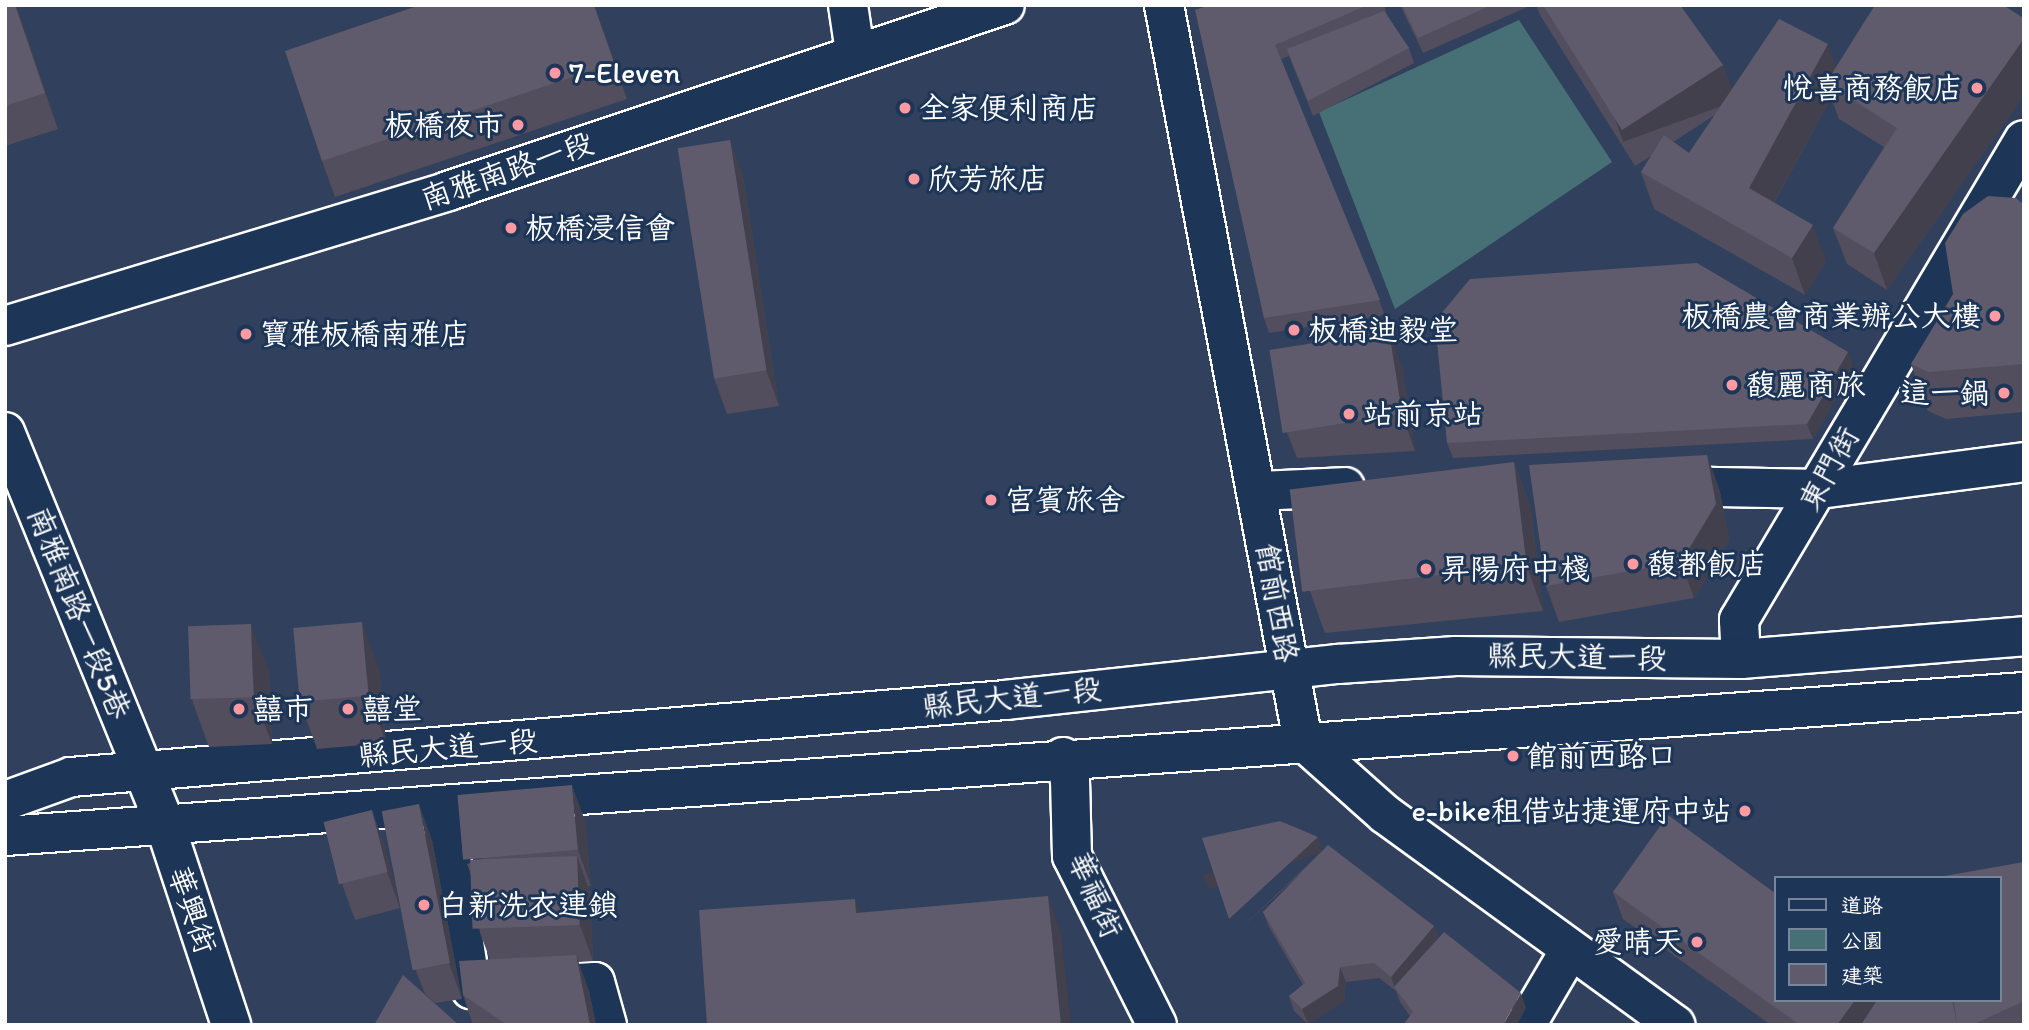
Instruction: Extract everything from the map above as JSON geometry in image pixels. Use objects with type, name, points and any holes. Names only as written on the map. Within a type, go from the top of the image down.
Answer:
[{"type":"main road","points":[[848,5],[855,52]]},
{"type":"main road","name":"館前西路","points":[[1164,5],[1303,741]]},
{"type":"main road","name":"南雅南路一段","points":[[5,326],[448,191],[855,52],[989,10]]},
{"type":"main road","name":"東門街","points":[[1741,659],[1739,620],[1820,489],[1893,351],[2024,140]]},
{"type":"main road","name":"南雅南路一段5巷","points":[[5,432],[153,797]]},
{"type":"main road","points":[[1631,486],[1820,489],[2024,462]]},
{"type":"main road","points":[[1257,492],[1388,484]]},
{"type":"main road","name":"縣民大道一段","points":[[5,836],[153,797],[1289,670],[1456,656],[1741,659],[2024,636]]},
{"type":"main road","name":"縣民大道一段","points":[[5,801],[71,777],[153,797],[435,807],[1063,757],[2024,692]]},
{"type":"main road","points":[[1303,741],[1385,814],[1675,1025]]},
{"type":"main road","name":"華福街","points":[[1063,757],[1070,780],[1072,856],[1157,1025]]},
{"type":"main road","name":"華興街","points":[[153,797],[231,1025]]},
{"type":"main road","points":[[435,807],[447,830],[471,989],[595,982],[607,1025]]},
{"type":"main road","points":[[1526,1025],[1570,950]]},
{"type":"green space","points":[[1519,20],[1612,162],[1395,309],[1319,112]]},
{"type":"building","points":[[5,5],[15,5],[45,93],[5,106]]},
{"type":"building","points":[[420,5],[594,5],[614,63],[322,161],[285,51]]},
{"type":"building","points":[[1210,5],[1368,5],[1275,45],[1380,300],[1264,318],[1195,10]]},
{"type":"building","points":[[1402,5],[1492,5],[1418,38]]},
{"type":"building","points":[[1543,5],[1680,5],[1723,65],[1622,130]]},
{"type":"building","points":[[1875,5],[2003,5],[2022,17],[2023,40],[1874,253],[1833,228],[1897,128],[1826,83]]},
{"type":"building","points":[[1384,11],[1409,48],[1308,101],[1287,49]]},
{"type":"building","points":[[1779,19],[1828,44],[1749,188],[1813,225],[1792,258],[1641,172],[1664,135],[1689,153]]},
{"type":"building","points":[[730,140],[766,370],[714,378],[678,148]]},
{"type":"building","points":[[1988,196],[2016,198],[2024,205],[2024,364],[1928,372],[1911,364],[1953,294],[1945,243],[1963,214]]},
{"type":"building","points":[[1697,263],[1848,352],[1807,424],[1447,443],[1435,321],[1470,279]]},
{"type":"building","points":[[1389,331],[1402,414],[1283,433],[1269,350]]},
{"type":"building","name":"馥都飯店","points":[[1707,455],[1716,504],[1681,562],[1546,586],[1529,465]]},
{"type":"building","points":[[1514,462],[1527,564],[1302,592],[1290,490]]},
{"type":"building","points":[[362,622],[368,696],[300,702],[293,628]]},
{"type":"building","points":[[251,624],[254,697],[191,699],[188,626]]},
{"type":"building","points":[[572,785],[578,850],[463,860],[457,795]]},
{"type":"building","points":[[419,804],[450,963],[413,970],[382,811]]},
{"type":"building","points":[[372,810],[387,872],[339,884],[323,822]]},
{"type":"building","points":[[1668,815],[1773,892],[1773,1002],[1854,1002],[1837,1025],[1800,1025],[1613,892]]},
{"type":"building","points":[[1280,821],[1318,837],[1229,919],[1202,838]]},
{"type":"building","points":[[1328,845],[1434,926],[1391,977],[1374,963],[1340,967],[1338,986],[1302,1009],[1289,996],[1305,983],[1263,912]]},
{"type":"building","points":[[577,856],[579,925],[472,929],[470,860]]},
{"type":"building","points":[[2024,862],[2024,1001],[1972,1025],[1957,1025],[1954,1002],[2001,1002],[2001,876],[1945,876]]},
{"type":"building","points":[[1048,896],[1061,1025],[707,1025],[699,910],[855,899],[856,913]]},
{"type":"building","points":[[1444,932],[1521,993],[1503,1025],[1403,1025],[1413,1012],[1394,987]]},
{"type":"building","points":[[576,955],[590,1025],[507,1025],[463,995],[459,961]]},
{"type":"building","points":[[403,975],[459,1025],[374,1025]]},
{"type":"building","points":[[1876,1002],[1952,1002],[1957,1025],[1861,1025]]},
{"type":"place","name":"7-Eleven","points":[[555,73]]},
{"type":"place","name":"悅喜商務飯店","points":[[1977,88]]},
{"type":"place","name":"全家便利商店","points":[[905,108]]},
{"type":"place","name":"板橋夜市","points":[[518,125]]},
{"type":"place","name":"欣芳旅店","points":[[914,179]]},
{"type":"place","name":"板橋浸信會","points":[[511,228]]},
{"type":"place","name":"板橋農會商業辦公大樓","points":[[1995,316]]},
{"type":"place","name":"板橋迪毅堂","points":[[1294,330]]},
{"type":"place","name":"寶雅板橋南雅店","points":[[246,334]]},
{"type":"place","name":"馥麗商旅","points":[[1732,385]]},
{"type":"place","name":"這一鍋","points":[[2004,393]]},
{"type":"place","name":"站前京站","points":[[1349,414]]},
{"type":"place","name":"宮賓旅舍","points":[[991,500]]},
{"type":"place","name":"馥都飯店","points":[[1633,564]]},
{"type":"place","name":"昇陽府中棧","points":[[1426,569]]},
{"type":"place","name":"囍市","points":[[239,709]]},
{"type":"place","name":"囍堂","points":[[348,709]]},
{"type":"place","name":"館前西路口","points":[[1513,756]]},
{"type":"place","name":"e-bike租借站捷運府中站","points":[[1745,811]]},
{"type":"place","name":"白新洗衣連鎖","points":[[424,905]]},
{"type":"place","name":"愛晴天","points":[[1697,942]]}]
